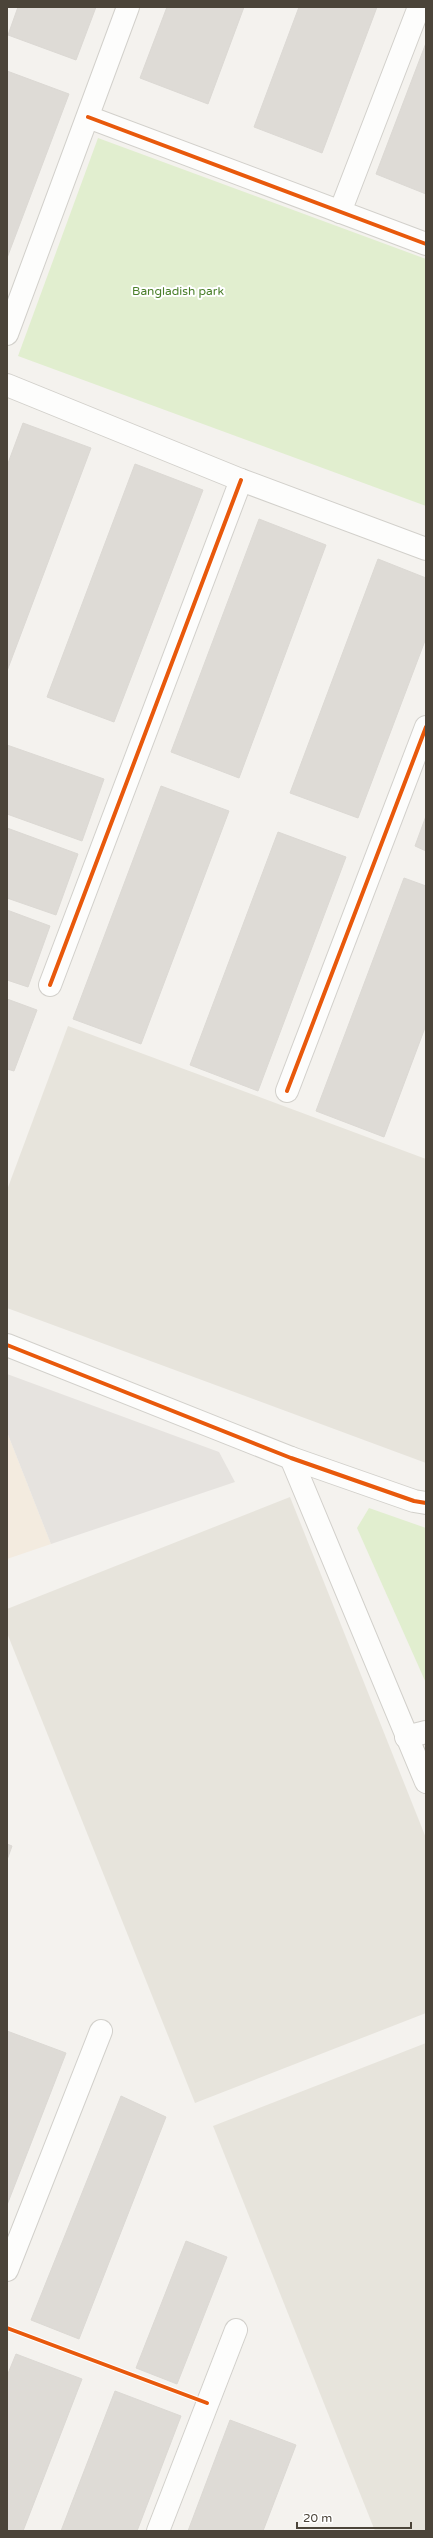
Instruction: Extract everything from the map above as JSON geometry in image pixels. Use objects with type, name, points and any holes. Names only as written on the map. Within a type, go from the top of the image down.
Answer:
[{"type":"street","points":[[7,334],[128,7]]},
{"type":"street","points":[[340,212],[419,7]]},
{"type":"street","points":[[88,116],[426,244]]},
{"type":"street","points":[[7,385],[241,480],[426,549]]},
{"type":"street","points":[[50,985],[241,480]]},
{"type":"street","points":[[287,1091],[426,727]]},
{"type":"street","points":[[7,1345],[291,1458],[414,1501],[426,1503]]},
{"type":"street","points":[[291,1458],[416,1734],[426,1782]]},
{"type":"street","points":[[7,2270],[101,2031]]},
{"type":"street","points":[[158,2531],[236,2330]]},
{"type":"shaded area","points":[[68,1026],[426,1159],[426,1463],[7,1308],[7,1190]]},
{"type":"shaded area","points":[[7,1374],[219,1452],[235,1482],[51,1544],[7,1432]]},
{"type":"shaded area","points":[[7,1432],[51,1544],[7,1559]]},
{"type":"shaded area","points":[[290,1497],[426,1838],[426,2013],[195,2103],[7,1633],[7,1609]]},
{"type":"shaded area","points":[[426,2043],[426,2531],[375,2531],[213,2126]]},
{"type":"green space","name":"Bangladish park","points":[[98,138],[426,259],[426,506],[18,356]]},
{"type":"green space","points":[[369,1508],[426,1528],[426,1683],[357,1528]]},
{"type":"building","points":[[18,7],[96,7],[76,60],[8,35]]},
{"type":"building","points":[[167,7],[244,7],[208,104],[140,78]]},
{"type":"building","points":[[299,7],[377,7],[322,153],[254,127]]},
{"type":"building","points":[[426,43],[426,194],[376,174]]},
{"type":"building","points":[[7,71],[69,94],[7,258]]},
{"type":"building","points":[[23,423],[91,448],[7,671],[7,466]]},
{"type":"building","points":[[135,464],[203,490],[114,722],[47,697]]},
{"type":"building","points":[[259,519],[326,545],[239,778],[171,752]]},
{"type":"building","points":[[378,559],[426,578],[426,638],[358,818],[290,793]]},
{"type":"building","points":[[7,745],[104,779],[82,841],[7,814]]},
{"type":"building","points":[[161,786],[229,811],[141,1044],[73,1019]]},
{"type":"building","points":[[426,816],[426,851],[415,846]]},
{"type":"building","points":[[7,828],[78,854],[56,915],[7,898]]},
{"type":"building","points":[[278,832],[346,857],[258,1091],[190,1065]]},
{"type":"building","points":[[404,878],[426,886],[426,1025],[384,1137],[316,1111]]},
{"type":"building","points":[[7,910],[50,926],[28,987],[7,980]]},
{"type":"building","points":[[7,999],[37,1010],[14,1071],[7,1069]]},
{"type":"building","points":[[7,1844],[12,1846],[7,1860]]},
{"type":"building","points":[[7,2031],[66,2053],[7,2205]]},
{"type":"building","points":[[121,2096],[166,2117],[79,2339],[31,2320]]},
{"type":"building","points":[[186,2241],[227,2257],[177,2384],[136,2368]]},
{"type":"building","points":[[16,2354],[82,2379],[23,2531],[7,2531],[7,2376]]},
{"type":"building","points":[[115,2391],[181,2416],[137,2531],[61,2531]]},
{"type":"building","points":[[230,2420],[296,2445],[263,2531],[188,2531]]},
{"type":"cycle path","points":[[88,117],[426,244]]},
{"type":"cycle path","points":[[50,985],[241,480]]},
{"type":"cycle path","points":[[287,1091],[426,727]]},
{"type":"cycle path","points":[[7,1345],[291,1458],[414,1501],[426,1503]]},
{"type":"cycle path","points":[[7,2328],[207,2403]]}]
